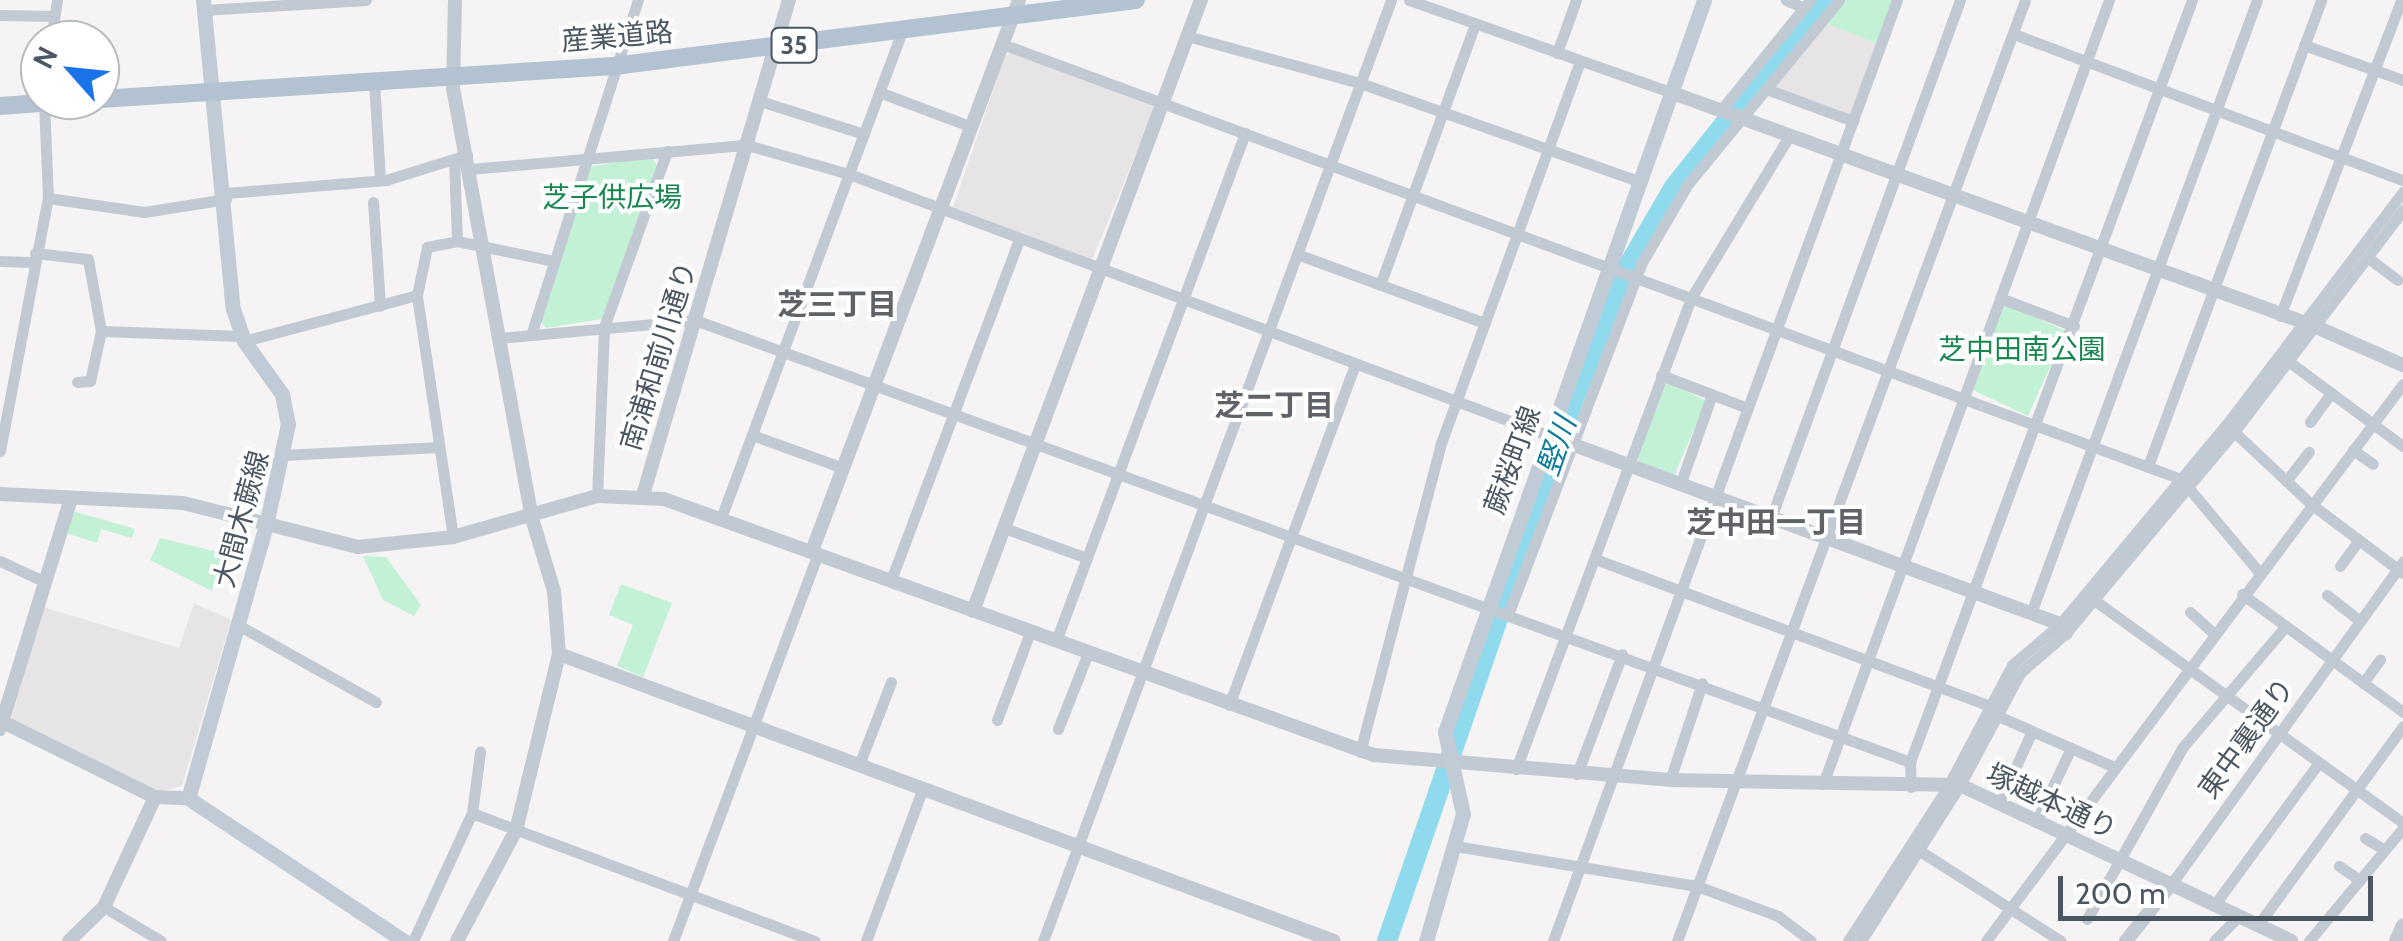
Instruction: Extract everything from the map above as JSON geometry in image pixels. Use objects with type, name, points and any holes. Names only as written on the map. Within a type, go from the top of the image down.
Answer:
[{"type":"main road","name":"産業道路","points":[[120,98],[614,66],[902,31],[1016,8],[1136,0]]},
{"type":"main road","name":"蕨桜町線","points":[[1426,941],[1455,846],[1464,801],[1445,732],[1498,609],[1559,440],[1638,182],[1704,0]]},
{"type":"main road","name":"大間木蕨線","points":[[188,798],[283,455],[285,404],[243,339],[233,309],[226,196],[204,5]]},
{"type":"main road","points":[[188,798],[404,941]]},
{"type":"street","points":[[54,20],[57,0]]},
{"type":"street","points":[[204,5],[366,0]]},
{"type":"street","points":[[454,0],[451,76],[463,161],[484,249],[530,515],[554,591],[559,654],[516,830],[457,941]]},
{"type":"street","points":[[530,335],[637,0]]},
{"type":"street","name":"南浦和前川通り","points":[[643,495],[789,0]]},
{"type":"street","points":[[974,611],[1201,0]]},
{"type":"street","points":[[1044,941],[1391,0]]},
{"type":"street","points":[[1409,0],[2309,325],[2403,365]]},
{"type":"street","points":[[1557,53],[1576,0]]},
{"type":"street","points":[[1498,609],[1559,440],[1633,277],[1731,114],[1807,4],[1786,0]]},
{"type":"street","points":[[1731,114],[1766,89],[1839,0]]},
{"type":"street","points":[[1553,941],[1616,778],[1897,0]]},
{"type":"street","points":[[1771,518],[1960,0]]},
{"type":"street","points":[[1677,941],[2025,0]]},
{"type":"street","points":[[1823,784],[2108,0]]},
{"type":"street","points":[[1910,787],[1910,762],[2102,252],[2192,0]]},
{"type":"street","points":[[2030,613],[2258,0]]},
{"type":"street","points":[[2148,466],[2321,0]]},
{"type":"street","points":[[2280,316],[2401,0]]},
{"type":"street","points":[[674,941],[843,468],[1016,8]]},
{"type":"street","points":[[0,15],[54,16]]},
{"type":"street","points":[[1380,285],[1475,24]]},
{"type":"street","points":[[721,518],[902,31]]},
{"type":"street","points":[[2014,34],[2403,180]]},
{"type":"street","points":[[1188,36],[1360,83],[1638,182]]},
{"type":"street","points":[[1002,44],[2148,466],[2183,485],[2259,572]]},
{"type":"street","points":[[2304,45],[2403,80]]},
{"type":"street","points":[[1360,752],[1455,402],[1580,61]]},
{"type":"street","points":[[374,81],[380,180]]},
{"type":"street","points":[[1766,89],[1852,122]]},
{"type":"street","points":[[880,92],[972,128]]},
{"type":"street","points":[[760,101],[864,134]]},
{"type":"street","points":[[0,451],[33,257],[48,198],[45,120]]},
{"type":"street","points":[[1056,641],[1245,133]]},
{"type":"street","points":[[1516,770],[1690,298],[1789,136]]},
{"type":"street","points":[[48,198],[144,212],[226,196],[380,180],[463,161],[585,158],[747,145],[849,174],[2063,628]]},
{"type":"street","points":[[598,496],[604,327],[667,151]]},
{"type":"street","points":[[457,241],[463,161]]},
{"type":"street","points":[[2230,429],[2403,192]]},
{"type":"street","points":[[373,202],[380,306]]},
{"type":"street","points":[[1861,941],[1920,851],[1994,711],[2020,673],[2063,628],[2288,361],[2309,325],[2401,218]]},
{"type":"street","points":[[890,580],[1019,239]]},
{"type":"street","points":[[453,537],[417,295],[429,244],[457,241],[554,261]]},
{"type":"street","points":[[1297,254],[1482,322]]},
{"type":"street","points":[[0,261],[33,257],[88,259],[101,332],[90,381],[77,382]]},
{"type":"street","points":[[2367,257],[2397,280]]},
{"type":"street","points":[[101,332],[243,339],[417,295]]},
{"type":"street","points":[[2000,298],[2074,326]]},
{"type":"street","points":[[499,338],[695,320],[1656,666],[1910,762]]},
{"type":"street","points":[[2288,361],[2403,446]]},
{"type":"street","points":[[1229,705],[1355,365]]},
{"type":"street","points":[[1661,375],[1748,408]]},
{"type":"street","points":[[1986,941],[2061,834],[2403,384]]},
{"type":"street","points":[[2310,422],[2331,393]]},
{"type":"street","points":[[1680,484],[1712,394]]},
{"type":"street","points":[[2230,429],[2311,504],[2401,568]]},
{"type":"street","points":[[752,435],[843,468]]},
{"type":"street","points":[[283,455],[439,446]]},
{"type":"street","points":[[2353,450],[2373,464]]},
{"type":"street","points":[[2286,481],[2308,452]]},
{"type":"street","points":[[2063,628],[2094,600],[2183,485]]},
{"type":"street","points":[[0,494],[70,501],[183,502],[358,547],[453,537],[598,496],[643,495],[721,518],[1360,752],[1616,778],[1954,786]]},
{"type":"street","points":[[70,501],[2,726],[154,797],[188,798]]},
{"type":"street","points":[[1004,528],[1086,558]]},
{"type":"street","points":[[2340,566],[2359,540]]},
{"type":"street","points":[[1595,559],[1939,686],[2112,766]]},
{"type":"street","points":[[0,561],[43,581]]},
{"type":"street","name":"東中裏通り","points":[[2126,941],[2172,884],[2401,568]]},
{"type":"street","points":[[2242,594],[2403,712]]},
{"type":"street","points":[[2327,595],[2360,621]]},
{"type":"street","points":[[2094,600],[2278,736],[2402,821],[2385,850],[2309,941]]},
{"type":"street","points":[[2190,612],[2212,633]]},
{"type":"street","points":[[238,625],[376,702]]},
{"type":"street","points":[[2087,918],[2182,748],[2286,626]]},
{"type":"street","points":[[997,720],[1030,632]]},
{"type":"street","points":[[1058,729],[1088,653]]},
{"type":"street","points":[[559,654],[1334,941]]},
{"type":"street","points":[[1577,774],[1622,654]]},
{"type":"street","points":[[2363,683],[2380,660]]},
{"type":"street","points":[[859,765],[891,682]]},
{"type":"street","points":[[1670,780],[1702,684]]},
{"type":"street","points":[[2258,925],[2403,726]]},
{"type":"street","points":[[1999,804],[2032,731]]},
{"type":"street","points":[[2036,822],[2071,748]]},
{"type":"street","points":[[413,941],[472,813],[480,752]]},
{"type":"street","points":[[2215,904],[2318,764]]},
{"type":"street","points":[[1848,941],[1954,786]]},
{"type":"street","name":"塚越本通り","points":[[1954,786],[2290,941]]},
{"type":"street","points":[[866,941],[922,788]]},
{"type":"street","points":[[69,941],[104,908],[154,797]]},
{"type":"street","points":[[472,813],[815,941]]},
{"type":"street","points":[[2365,838],[2385,850]]},
{"type":"street","points":[[1455,846],[1697,886],[1778,916],[1811,941]]},
{"type":"street","points":[[1920,851],[2060,941]]},
{"type":"street","points":[[2339,866],[2360,880]]},
{"type":"street","points":[[104,908],[161,941]]},
{"type":"street","points":[[2214,941],[2239,916]]},
{"type":"street","points":[[2396,941],[2403,926]]},
{"type":"shaded area","points":[[1825,23],[1878,44],[1851,115],[1774,89]]},
{"type":"shaded area","points":[[1012,52],[1150,103],[1154,110],[1092,260],[953,207],[1005,56]]},
{"type":"shaded area","points":[[194,603],[231,620],[182,786],[154,793],[11,720],[43,607],[179,648]]},
{"type":"green space","points":[[1844,0],[1892,0],[1878,44],[1825,23]]},
{"type":"green space","name":"芝子供広場","points":[[651,157],[657,165],[602,319],[546,328],[540,321],[587,167]]},
{"type":"green space","name":"芝中田南公園","points":[[2004,304],[2066,331],[2028,416],[1971,389]]},
{"type":"green space","points":[[1667,381],[1706,401],[1674,476],[1640,464],[1636,455]]},
{"type":"green space","points":[[73,511],[135,529],[132,538],[101,529],[97,543],[66,533]]},
{"type":"green space","points":[[160,538],[226,554],[212,591],[150,560]]},
{"type":"green space","points":[[363,556],[386,557],[421,605],[414,616],[383,600]]},
{"type":"green space","points":[[621,584],[672,603],[643,677],[617,666],[633,625],[609,615]]},
{"type":"waterway","name":"竪川","points":[[1387,941],[1572,404],[1628,266],[1674,187],[1823,0]]},
{"type":"district","name":"芝三丁目","points":[[837,305]]},
{"type":"district","name":"芝二丁目","points":[[1274,406]]},
{"type":"district","name":"芝中田一丁目","points":[[1776,523]]}]
